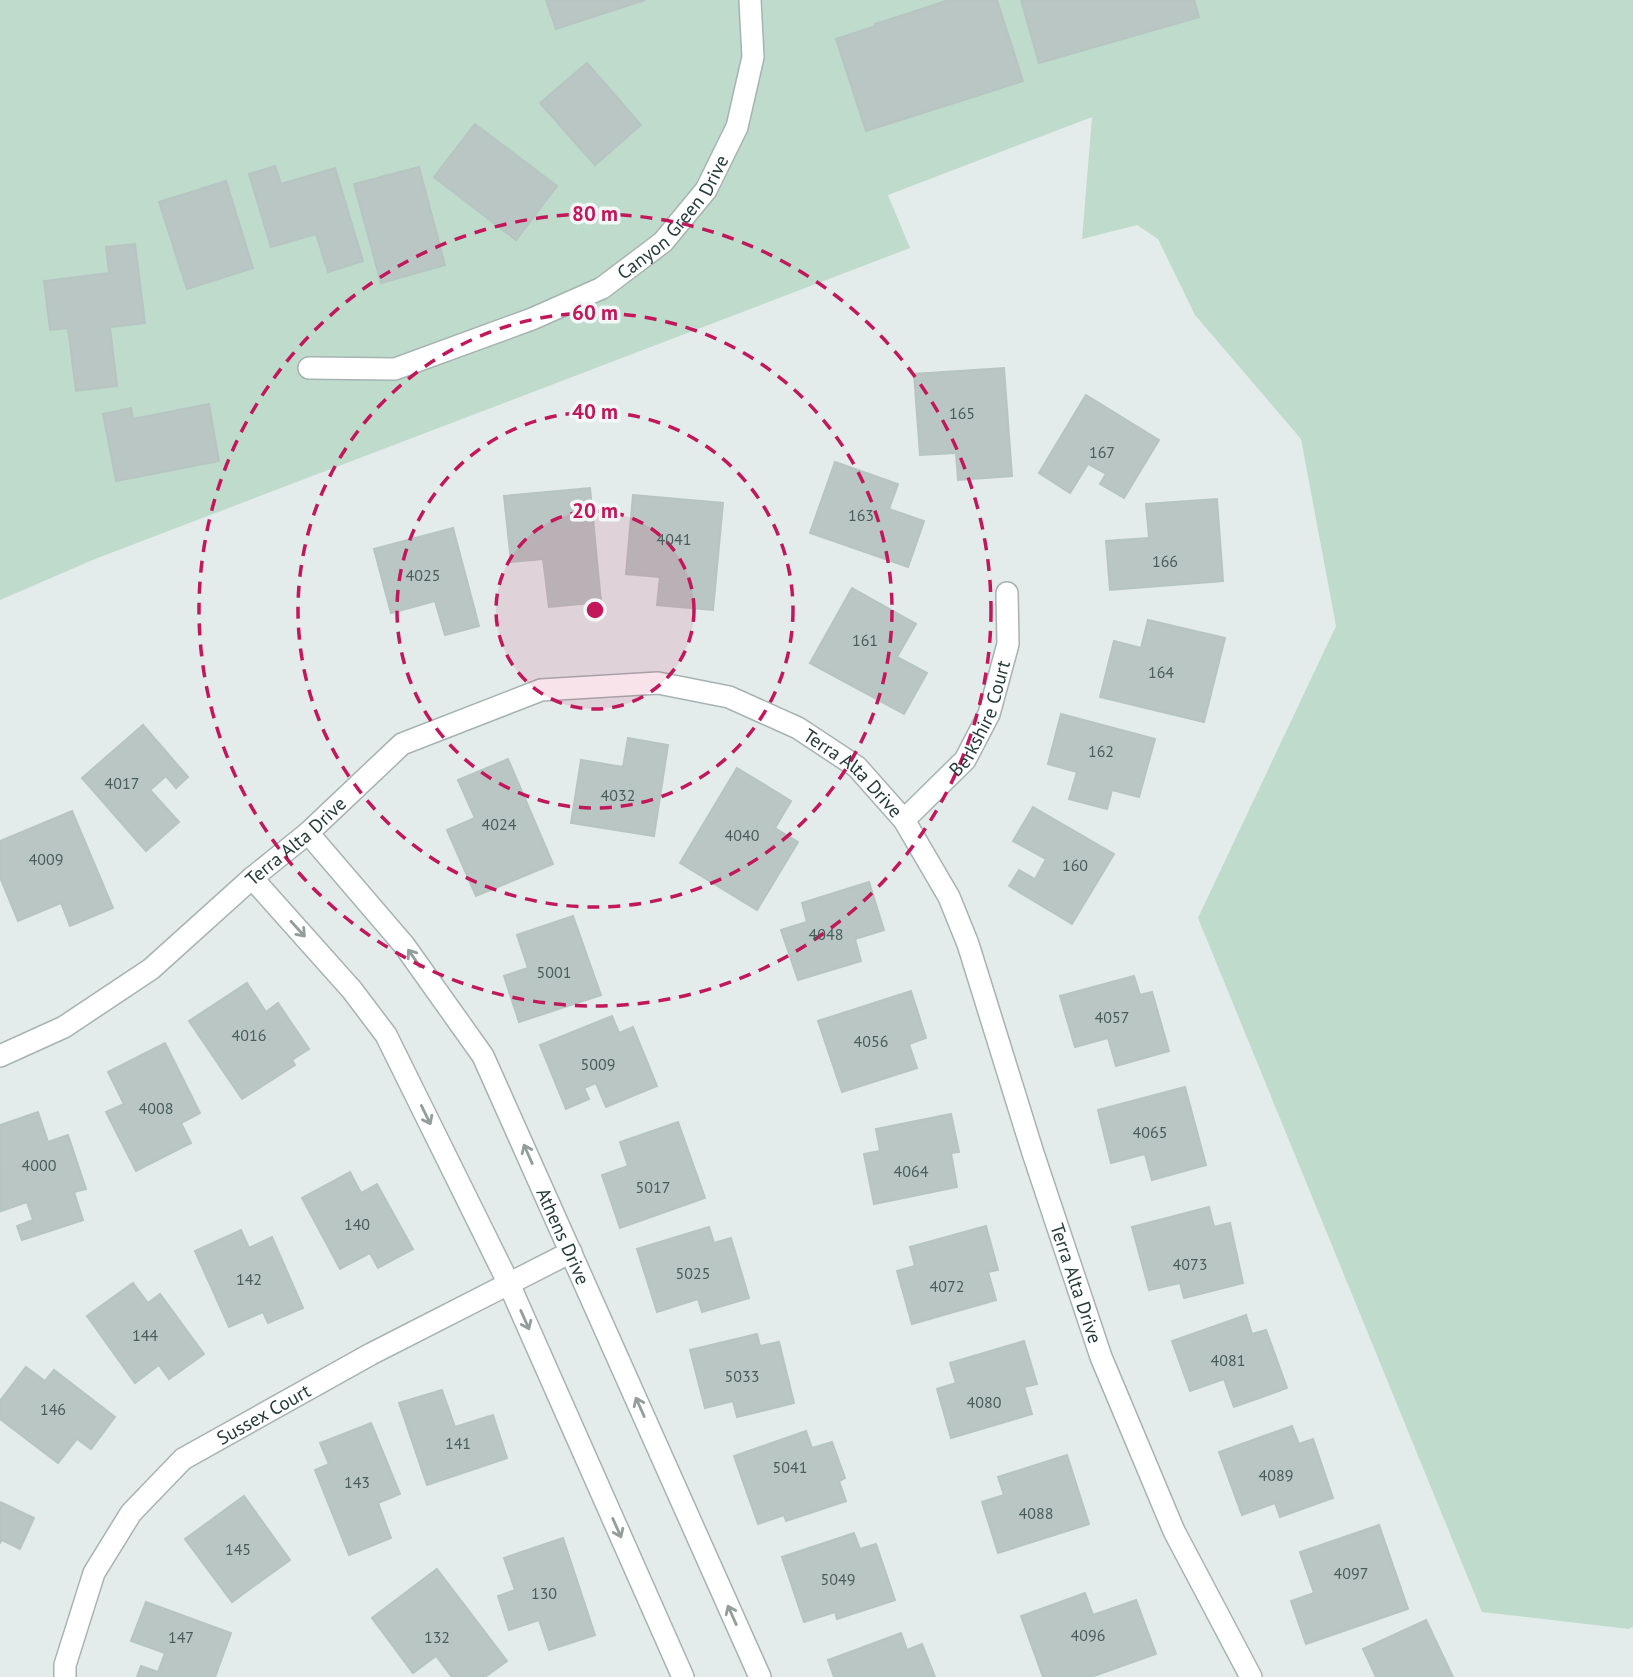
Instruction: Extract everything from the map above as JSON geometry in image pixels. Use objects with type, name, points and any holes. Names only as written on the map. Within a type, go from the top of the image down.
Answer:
[{"type":"street","name":"Canyon Green Drive","points":[[309,368],[395,369],[532,318],[602,288],[663,242],[706,190],[737,127],[753,57],[750,0]]},
{"type":"street","name":"Berkshire Court","points":[[904,820],[965,760],[989,714],[1008,644],[1007,593]]},
{"type":"street","name":"Terra Alta Drive","points":[[0,1056],[64,1027],[151,969],[252,878],[308,833],[402,744],[541,690],[658,683],[729,697],[798,728],[857,767],[904,820],[949,897],[968,944],[1033,1153],[1101,1357],[1174,1531],[1251,1677]]},
{"type":"street","name":"Athens Drive","points":[[308,833],[404,944],[482,1056],[760,1677]]},
{"type":"street","points":[[252,878],[352,990],[386,1035],[509,1284],[683,1677]]},
{"type":"street","name":"Sussex Court","points":[[65,1677],[65,1665],[94,1573],[131,1513],[183,1459],[371,1354],[571,1252]]},
{"type":"green space","points":[[0,0],[1633,0],[1633,1627],[1629,1629],[1482,1612],[1198,918],[1336,626],[1301,439],[1195,315],[1158,239],[1137,225],[1082,239],[1092,117],[888,195],[910,248],[95,559],[0,600]]},
{"type":"building","points":[[546,0],[645,0],[556,29]]},
{"type":"building","points":[[949,0],[997,0],[1023,81],[866,131],[836,39]]},
{"type":"building","points":[[1021,0],[1194,0],[1199,17],[1039,63]]},
{"type":"building","points":[[587,63],[641,125],[595,165],[540,103]]},
{"type":"building","points":[[475,124],[557,186],[516,240],[434,177]]},
{"type":"building","points":[[275,166],[281,184],[335,168],[363,261],[328,272],[316,234],[271,247],[249,174]]},
{"type":"building","points":[[419,167],[445,265],[381,283],[354,184]]},
{"type":"building","points":[[226,181],[253,268],[187,289],[159,202]]},
{"type":"building","points":[[135,244],[145,323],[110,327],[117,386],[76,391],[68,328],[50,330],[44,281],[109,273],[106,247]]},
{"type":"building","points":[[1004,368],[1012,476],[958,480],[956,453],[920,455],[914,374]]},
{"type":"building","points":[[1086,395],[1159,440],[1124,498],[1100,484],[1106,474],[1088,464],[1070,493],[1039,473]]},
{"type":"building","points":[[209,404],[219,461],[116,481],[103,414],[131,408],[133,419]]},
{"type":"building","points":[[835,462],[898,484],[889,509],[924,521],[908,567],[810,533]]},
{"type":"building","points":[[590,488],[601,602],[549,607],[543,559],[511,562],[504,496]]},
{"type":"building","points":[[633,495],[723,503],[713,610],[657,605],[660,577],[626,574]]},
{"type":"building","points":[[1217,499],[1223,581],[1110,590],[1106,541],[1149,538],[1146,504]]},
{"type":"building","points":[[453,528],[479,626],[445,635],[435,601],[391,613],[374,549]]},
{"type":"building","points":[[852,588],[916,624],[897,657],[927,673],[904,714],[810,663]]},
{"type":"building","points":[[1148,620],[1225,638],[1204,722],[1100,697],[1114,641],[1141,648]]},
{"type":"building","points":[[1061,714],[1155,739],[1139,797],[1112,790],[1107,809],[1069,799],[1077,772],[1048,764]]},
{"type":"building","points":[[143,725],[188,777],[176,788],[166,776],[150,790],[179,822],[146,851],[82,778]]},
{"type":"building","points":[[628,738],[668,745],[654,836],[571,823],[581,760],[623,767]]},
{"type":"building","points":[[508,759],[553,864],[476,896],[447,830],[475,818],[458,780]]},
{"type":"building","points":[[737,768],[791,801],[775,828],[798,842],[757,910],[680,863]]},
{"type":"building","points":[[1033,807],[1114,854],[1072,924],[1009,886],[1019,870],[1035,879],[1046,859],[1013,841]]},
{"type":"building","points":[[72,811],[113,908],[70,926],[61,903],[18,921],[0,877],[0,841]]},
{"type":"building","points":[[869,882],[884,930],[855,939],[861,961],[798,980],[781,930],[807,922],[802,903]]},
{"type":"building","points":[[573,916],[601,995],[519,1022],[504,976],[528,968],[517,935]]},
{"type":"building","points":[[1134,976],[1140,995],[1152,992],[1169,1051],[1116,1066],[1108,1038],[1075,1047],[1060,996]]},
{"type":"building","points":[[247,983],[266,1012],[278,1003],[309,1049],[292,1060],[295,1065],[242,1099],[189,1021]]},
{"type":"building","points":[[911,991],[926,1038],[909,1044],[917,1068],[842,1092],[818,1021]]},
{"type":"building","points":[[612,1016],[619,1033],[633,1027],[657,1086],[606,1107],[596,1083],[584,1088],[589,1099],[566,1109],[540,1045]]},
{"type":"building","points":[[165,1043],[200,1113],[181,1123],[191,1143],[136,1171],[106,1112],[124,1104],[108,1072]]},
{"type":"building","points":[[1185,1087],[1206,1165],[1152,1180],[1145,1154],[1111,1163],[1098,1110]]},
{"type":"building","points":[[38,1112],[48,1142],[68,1135],[86,1189],[74,1192],[83,1220],[22,1240],[17,1226],[33,1220],[27,1202],[1,1211],[0,1125]]},
{"type":"building","points":[[951,1114],[959,1152],[951,1153],[957,1187],[874,1204],[864,1154],[880,1151],[876,1129]]},
{"type":"building","points":[[678,1122],[705,1198],[620,1228],[602,1175],[628,1166],[620,1142]]},
{"type":"building","points":[[350,1172],[361,1193],[377,1184],[413,1249],[378,1268],[370,1253],[340,1269],[302,1198]]},
{"type":"building","points":[[1209,1207],[1214,1227],[1230,1223],[1243,1283],[1184,1298],[1180,1283],[1149,1290],[1132,1227]]},
{"type":"building","points":[[986,1226],[998,1270],[988,1272],[996,1300],[912,1324],[897,1271],[915,1266],[910,1247]]},
{"type":"building","points":[[709,1227],[714,1243],[731,1238],[749,1298],[702,1312],[698,1299],[657,1312],[637,1249]]},
{"type":"building","points":[[241,1230],[249,1248],[272,1237],[303,1308],[268,1323],[263,1312],[229,1327],[195,1251]]},
{"type":"building","points":[[133,1283],[148,1303],[160,1294],[204,1354],[169,1379],[159,1365],[135,1383],[87,1316]]},
{"type":"building","points":[[1246,1315],[1252,1334],[1266,1330],[1287,1388],[1234,1407],[1224,1379],[1190,1391],[1172,1341]]},
{"type":"building","points":[[757,1334],[760,1346],[779,1342],[794,1403],[737,1417],[733,1401],[705,1408],[690,1350]]},
{"type":"building","points":[[1024,1341],[1037,1384],[1024,1387],[1032,1414],[951,1438],[937,1389],[956,1383],[950,1363]]},
{"type":"building","points":[[26,1367],[45,1381],[54,1370],[115,1417],[91,1449],[77,1439],[58,1463],[0,1419],[0,1401]]},
{"type":"building","points":[[442,1390],[455,1427],[493,1415],[507,1458],[427,1485],[399,1403]]},
{"type":"building","points":[[371,1423],[400,1494],[378,1503],[391,1538],[349,1555],[315,1470],[329,1464],[320,1443]]},
{"type":"building","points":[[1292,1426],[1299,1444],[1313,1439],[1333,1498],[1280,1517],[1275,1503],[1242,1515],[1219,1452]]},
{"type":"building","points":[[806,1431],[812,1448],[832,1442],[845,1478],[839,1481],[846,1501],[786,1521],[784,1515],[758,1524],[734,1456]]},
{"type":"building","points":[[1067,1455],[1089,1524],[998,1553],[982,1502],[1004,1495],[998,1477]]},
{"type":"building","points":[[244,1496],[290,1560],[232,1602],[185,1539]]},
{"type":"building","points":[[0,1502],[34,1518],[20,1549],[2,1540],[0,1543]]},
{"type":"building","points":[[1379,1525],[1408,1609],[1306,1644],[1291,1601],[1314,1593],[1300,1552]]},
{"type":"building","points":[[854,1533],[860,1549],[876,1544],[895,1600],[837,1619],[835,1612],[804,1622],[782,1557]]},
{"type":"building","points":[[563,1538],[595,1635],[549,1650],[539,1620],[509,1630],[498,1596],[515,1590],[504,1558]]},
{"type":"building","points":[[437,1569],[507,1661],[485,1677],[452,1677],[436,1656],[413,1673],[372,1618]]},
{"type":"building","points":[[1085,1593],[1093,1615],[1136,1600],[1156,1654],[1091,1677],[1043,1677],[1021,1616]]},
{"type":"building","points":[[146,1602],[231,1633],[215,1677],[137,1677],[141,1666],[158,1672],[165,1653],[131,1641]]},
{"type":"building","points":[[1426,1620],[1453,1677],[1376,1677],[1363,1649]]},
{"type":"building","points":[[901,1633],[907,1650],[922,1644],[935,1677],[834,1677],[828,1660]]}]
